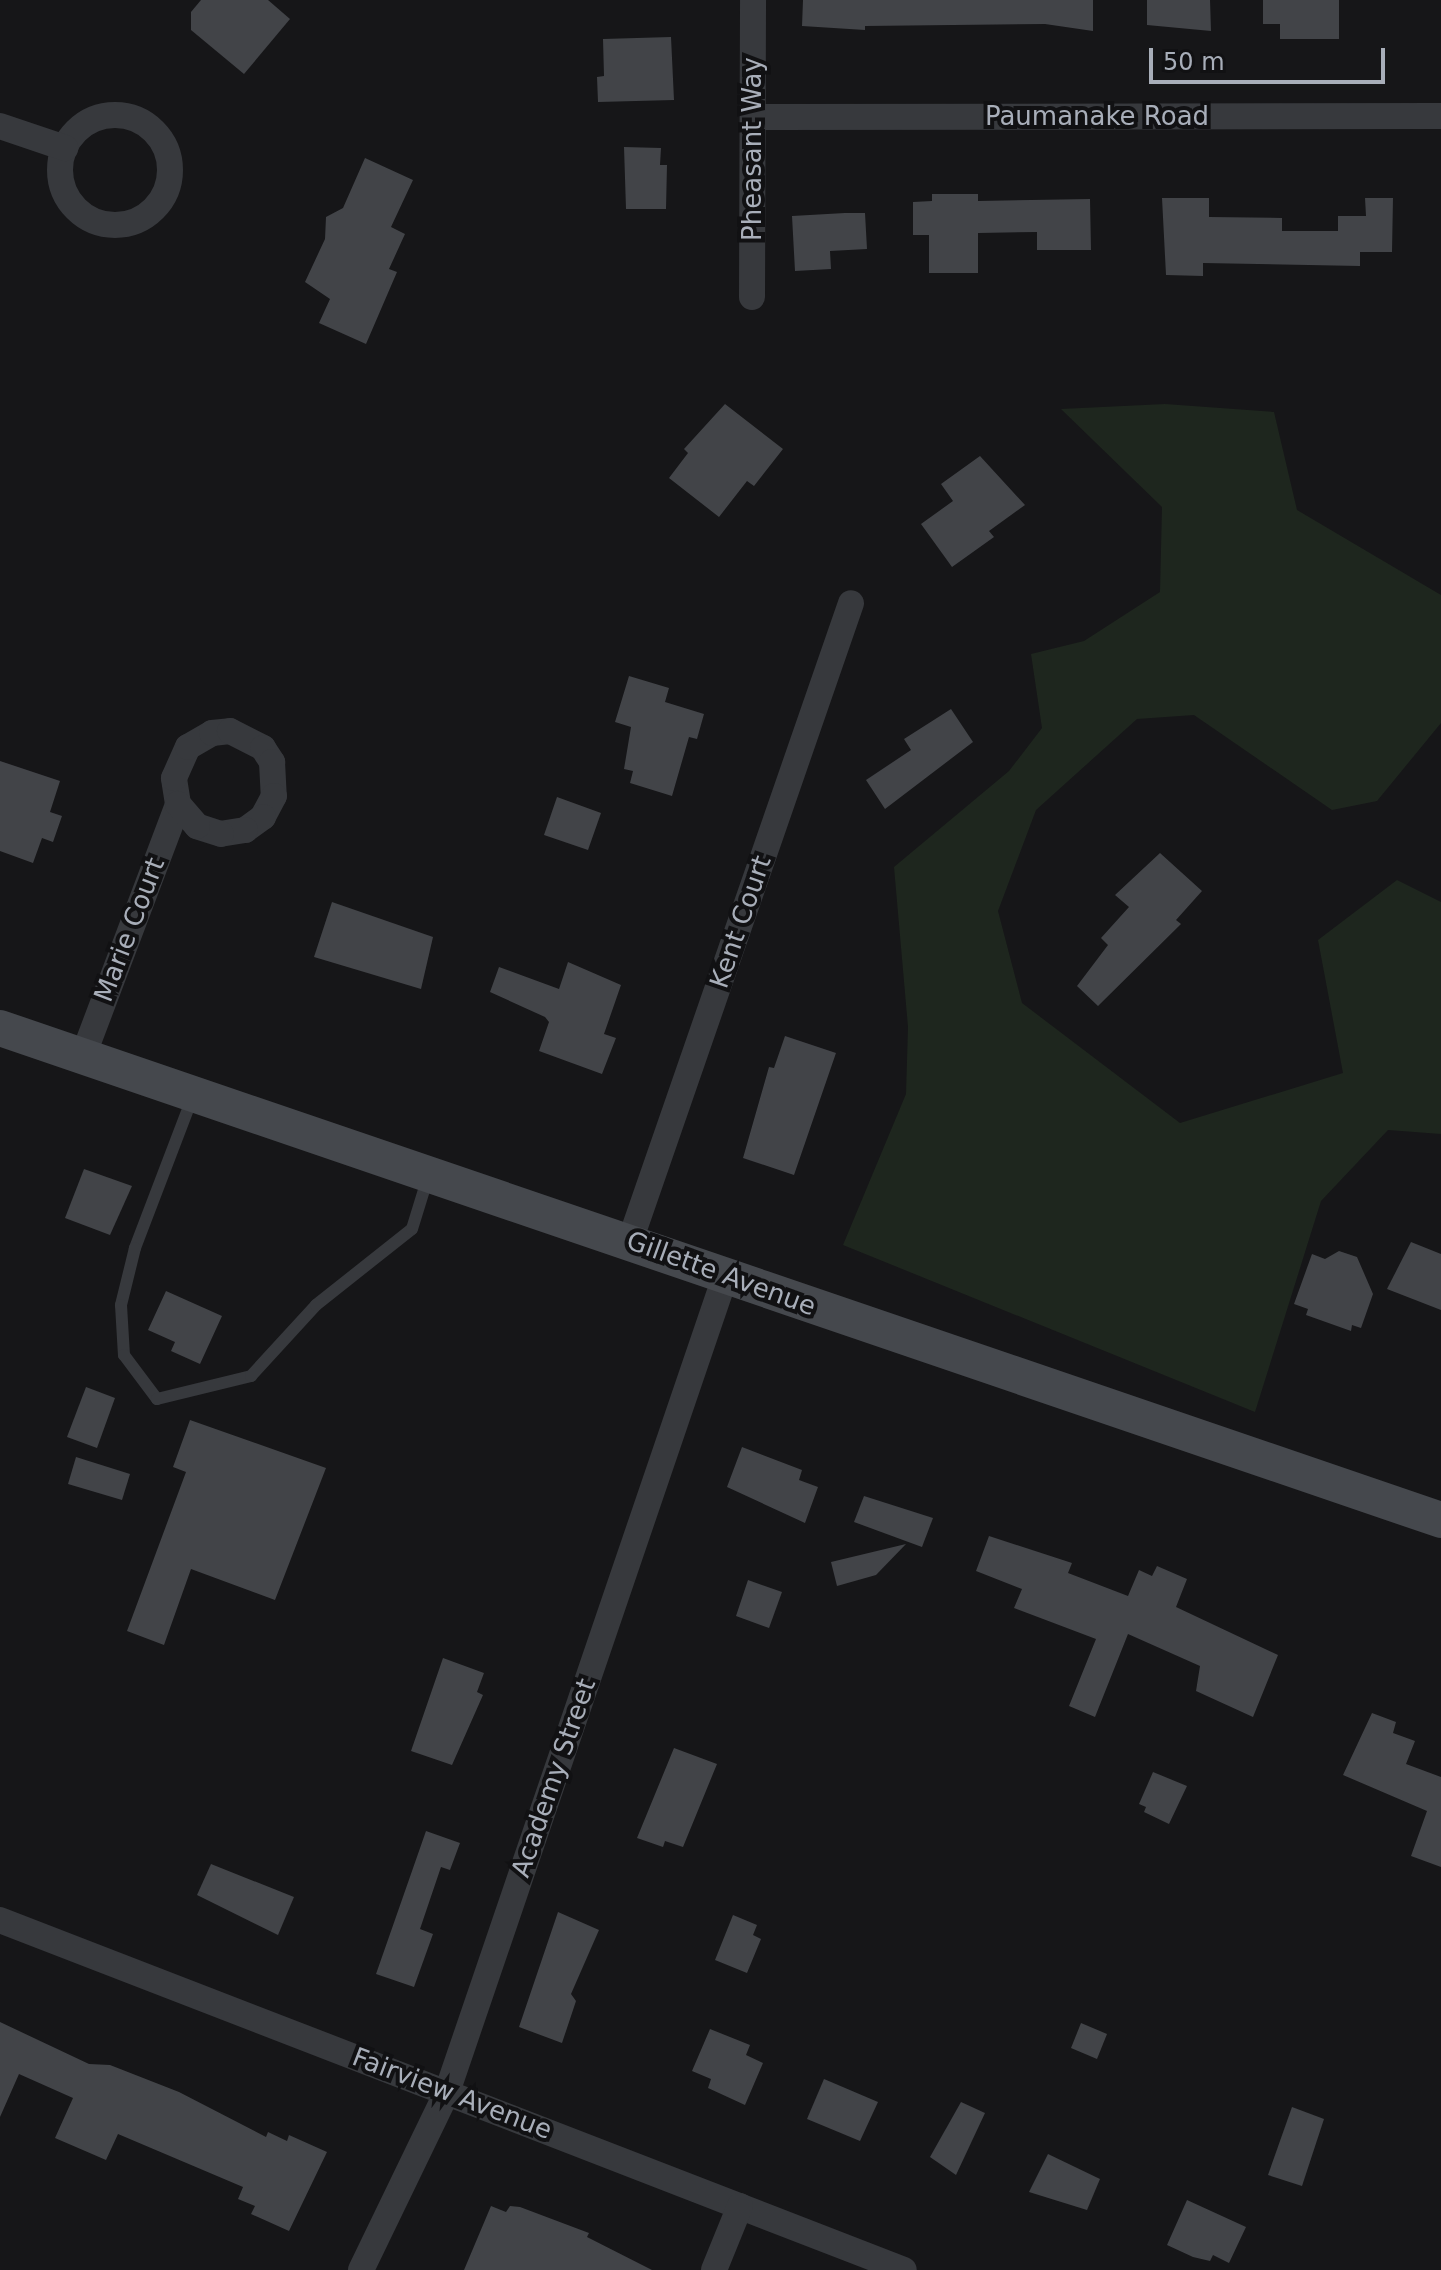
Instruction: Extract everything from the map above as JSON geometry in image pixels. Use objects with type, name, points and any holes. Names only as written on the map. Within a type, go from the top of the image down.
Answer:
[{"type":"street","name":"Pheasant Way","points":[[752,297],[753,0]]},
{"type":"street","points":[[122,115],[139,120],[159,137],[169,161],[164,196],[138,221],[119,225],[83,215],[62,185],[65,148],[88,122],[122,115]]},
{"type":"street","name":"Paumanake Road","points":[[754,117],[1441,116]]},
{"type":"street","points":[[0,126],[65,148]]},
{"type":"street","name":"Kent Court","points":[[630,1241],[851,603]]},
{"type":"street","name":"Marie Court","points":[[83,1056],[178,804]]},
{"type":"street","name":"Gillette Avenue","points":[[0,1028],[1441,1520]]},
{"type":"street","name":"Academy Street","points":[[361,2270],[447,2092],[725,1277]]},
{"type":"street","name":"Fairview Avenue","points":[[0,1920],[904,2270]]},
{"type":"street","points":[[714,2270],[740,2206]]},
{"type":"lane","points":[[194,1094],[135,1248],[121,1305],[124,1355],[157,1399],[251,1376],[316,1305],[412,1229],[429,1174]]},
{"type":"shaded area","points":[[1165,404],[1274,412],[1297,510],[1441,595],[1441,723],[1377,801],[1332,810],[1194,715],[1137,719],[1036,810],[998,911],[1022,1003],[1180,1123],[1343,1073],[1318,940],[1397,880],[1441,902],[1441,1134],[1388,1130],[1321,1201],[1255,1412],[843,1245],[906,1094],[908,1027],[894,867],[1009,771],[1042,728],[1031,654],[1084,641],[1160,592],[1162,507],[1061,409]]},
{"type":"building","points":[[201,0],[268,0],[290,19],[244,74],[191,30],[191,12]]},
{"type":"building","points":[[803,0],[1093,0],[1093,31],[1045,24],[865,26],[865,30],[802,26]]},
{"type":"building","points":[[1147,0],[1210,0],[1211,31],[1147,25]]},
{"type":"building","points":[[1263,0],[1339,0],[1339,39],[1280,39],[1280,24],[1263,24]]},
{"type":"building","points":[[671,37],[674,100],[598,102],[597,77],[604,76],[603,39]]},
{"type":"building","points":[[624,147],[661,148],[660,165],[667,165],[666,209],[626,209]]},
{"type":"building","points":[[365,158],[413,180],[391,227],[405,234],[389,269],[397,272],[366,344],[319,323],[330,299],[305,282],[325,239],[326,217],[343,208]]},
{"type":"building","points":[[932,194],[978,194],[978,201],[1090,199],[1091,250],[1037,250],[1037,232],[978,233],[978,273],[929,273],[929,235],[913,235],[913,202],[932,201]]},
{"type":"building","points":[[1162,198],[1209,198],[1209,217],[1282,218],[1282,231],[1338,231],[1338,216],[1366,216],[1365,198],[1393,198],[1392,252],[1360,252],[1360,266],[1203,263],[1203,276],[1166,275]]},
{"type":"building","points":[[865,213],[867,249],[830,251],[831,269],[795,271],[792,216]]},
{"type":"building","points":[[725,404],[783,449],[754,486],[747,481],[719,517],[669,478],[688,453],[684,449]]},
{"type":"building","points":[[980,456],[1025,505],[989,531],[994,537],[952,567],[921,524],[953,501],[941,484]]},
{"type":"building","points":[[629,676],[669,688],[665,702],[704,714],[697,739],[689,737],[672,796],[630,783],[633,771],[624,769],[631,727],[615,722]]},
{"type":"building","points":[[951,709],[973,742],[885,809],[866,780],[911,750],[904,739]]},
{"type":"building","points":[[0,761],[60,781],[50,812],[62,816],[53,842],[42,838],[33,863],[0,851]]},
{"type":"building","points":[[557,797],[601,813],[588,850],[544,835]]},
{"type":"building","points":[[1160,853],[1202,891],[1176,920],[1181,924],[1098,1006],[1077,986],[1108,945],[1101,938],[1129,907],[1115,895]]},
{"type":"building","points":[[332,902],[433,937],[421,989],[314,957]]},
{"type":"building","points":[[568,962],[621,985],[604,1034],[616,1038],[602,1074],[539,1051],[549,1022],[545,1017],[490,992],[499,967],[559,989]]},
{"type":"building","points":[[785,1036],[836,1053],[794,1175],[743,1158],[769,1067],[774,1068]]},
{"type":"building","points":[[84,1169],[132,1186],[110,1235],[65,1218]]},
{"type":"building","points":[[1411,1242],[1441,1254],[1441,1310],[1387,1289]]},
{"type":"building","points":[[1339,1251],[1357,1257],[1373,1294],[1361,1328],[1352,1325],[1351,1331],[1306,1315],[1308,1309],[1294,1304],[1312,1254],[1325,1259]]},
{"type":"building","points":[[166,1291],[222,1316],[200,1364],[171,1351],[175,1342],[148,1330]]},
{"type":"building","points":[[86,1387],[115,1398],[97,1448],[67,1437]]},
{"type":"building","points":[[190,1420],[326,1468],[275,1600],[191,1569],[164,1645],[127,1631],[186,1472],[173,1467]]},
{"type":"building","points":[[742,1447],[802,1470],[799,1480],[818,1487],[805,1523],[727,1487]]},
{"type":"building","points":[[76,1457],[130,1474],[122,1500],[68,1484]]},
{"type":"building","points":[[864,1496],[933,1518],[922,1547],[854,1522]]},
{"type":"building","points":[[989,1536],[1072,1563],[1068,1573],[1128,1596],[1139,1570],[1152,1576],[1157,1566],[1187,1579],[1176,1607],[1278,1655],[1253,1717],[1196,1691],[1200,1666],[1128,1634],[1095,1717],[1069,1706],[1096,1639],[1014,1608],[1022,1589],[976,1571]]},
{"type":"building","points":[[906,1544],[876,1575],[837,1586],[831,1562]]},
{"type":"building","points":[[748,1580],[782,1592],[769,1628],[736,1616]]},
{"type":"building","points":[[443,1658],[484,1673],[477,1692],[483,1695],[452,1765],[411,1751]]},
{"type":"building","points":[[1372,1713],[1396,1722],[1393,1733],[1415,1741],[1406,1764],[1441,1777],[1441,1867],[1411,1856],[1427,1811],[1343,1775]]},
{"type":"building","points":[[674,1748],[717,1764],[683,1847],[665,1841],[663,1847],[637,1838]]},
{"type":"building","points":[[1153,1772],[1187,1786],[1169,1824],[1144,1812],[1146,1807],[1139,1804]]},
{"type":"building","points":[[426,1831],[460,1843],[450,1870],[441,1867],[420,1929],[433,1934],[414,1987],[376,1974]]},
{"type":"building","points":[[211,1864],[294,1897],[278,1935],[197,1895]]},
{"type":"building","points":[[558,1912],[599,1930],[571,1994],[576,2001],[562,2043],[519,2027]]},
{"type":"building","points":[[733,1915],[757,1925],[753,1935],[761,1939],[747,1973],[715,1960]]},
{"type":"building","points":[[0,2022],[89,2064],[110,2065],[179,2092],[266,2137],[268,2132],[287,2141],[289,2135],[327,2152],[289,2231],[251,2214],[255,2206],[238,2199],[243,2187],[118,2134],[106,2160],[55,2138],[73,2098],[19,2074],[0,2117]]},
{"type":"building","points":[[1081,2023],[1107,2034],[1097,2059],[1071,2048]]},
{"type":"building","points":[[710,2029],[750,2045],[746,2055],[763,2063],[745,2105],[708,2088],[711,2079],[692,2071]]},
{"type":"building","points":[[824,2079],[878,2102],[860,2141],[807,2119]]},
{"type":"building","points":[[961,2102],[985,2113],[956,2175],[930,2157]]},
{"type":"building","points":[[1292,2107],[1324,2119],[1302,2186],[1268,2175]]},
{"type":"building","points":[[1048,2154],[1100,2179],[1087,2210],[1029,2192]]},
{"type":"building","points":[[1187,2200],[1246,2227],[1229,2263],[1213,2255],[1210,2261],[1193,2257],[1167,2245]]},
{"type":"building","points":[[491,2206],[506,2212],[510,2206],[520,2207],[589,2233],[587,2237],[652,2270],[464,2270]]}]
